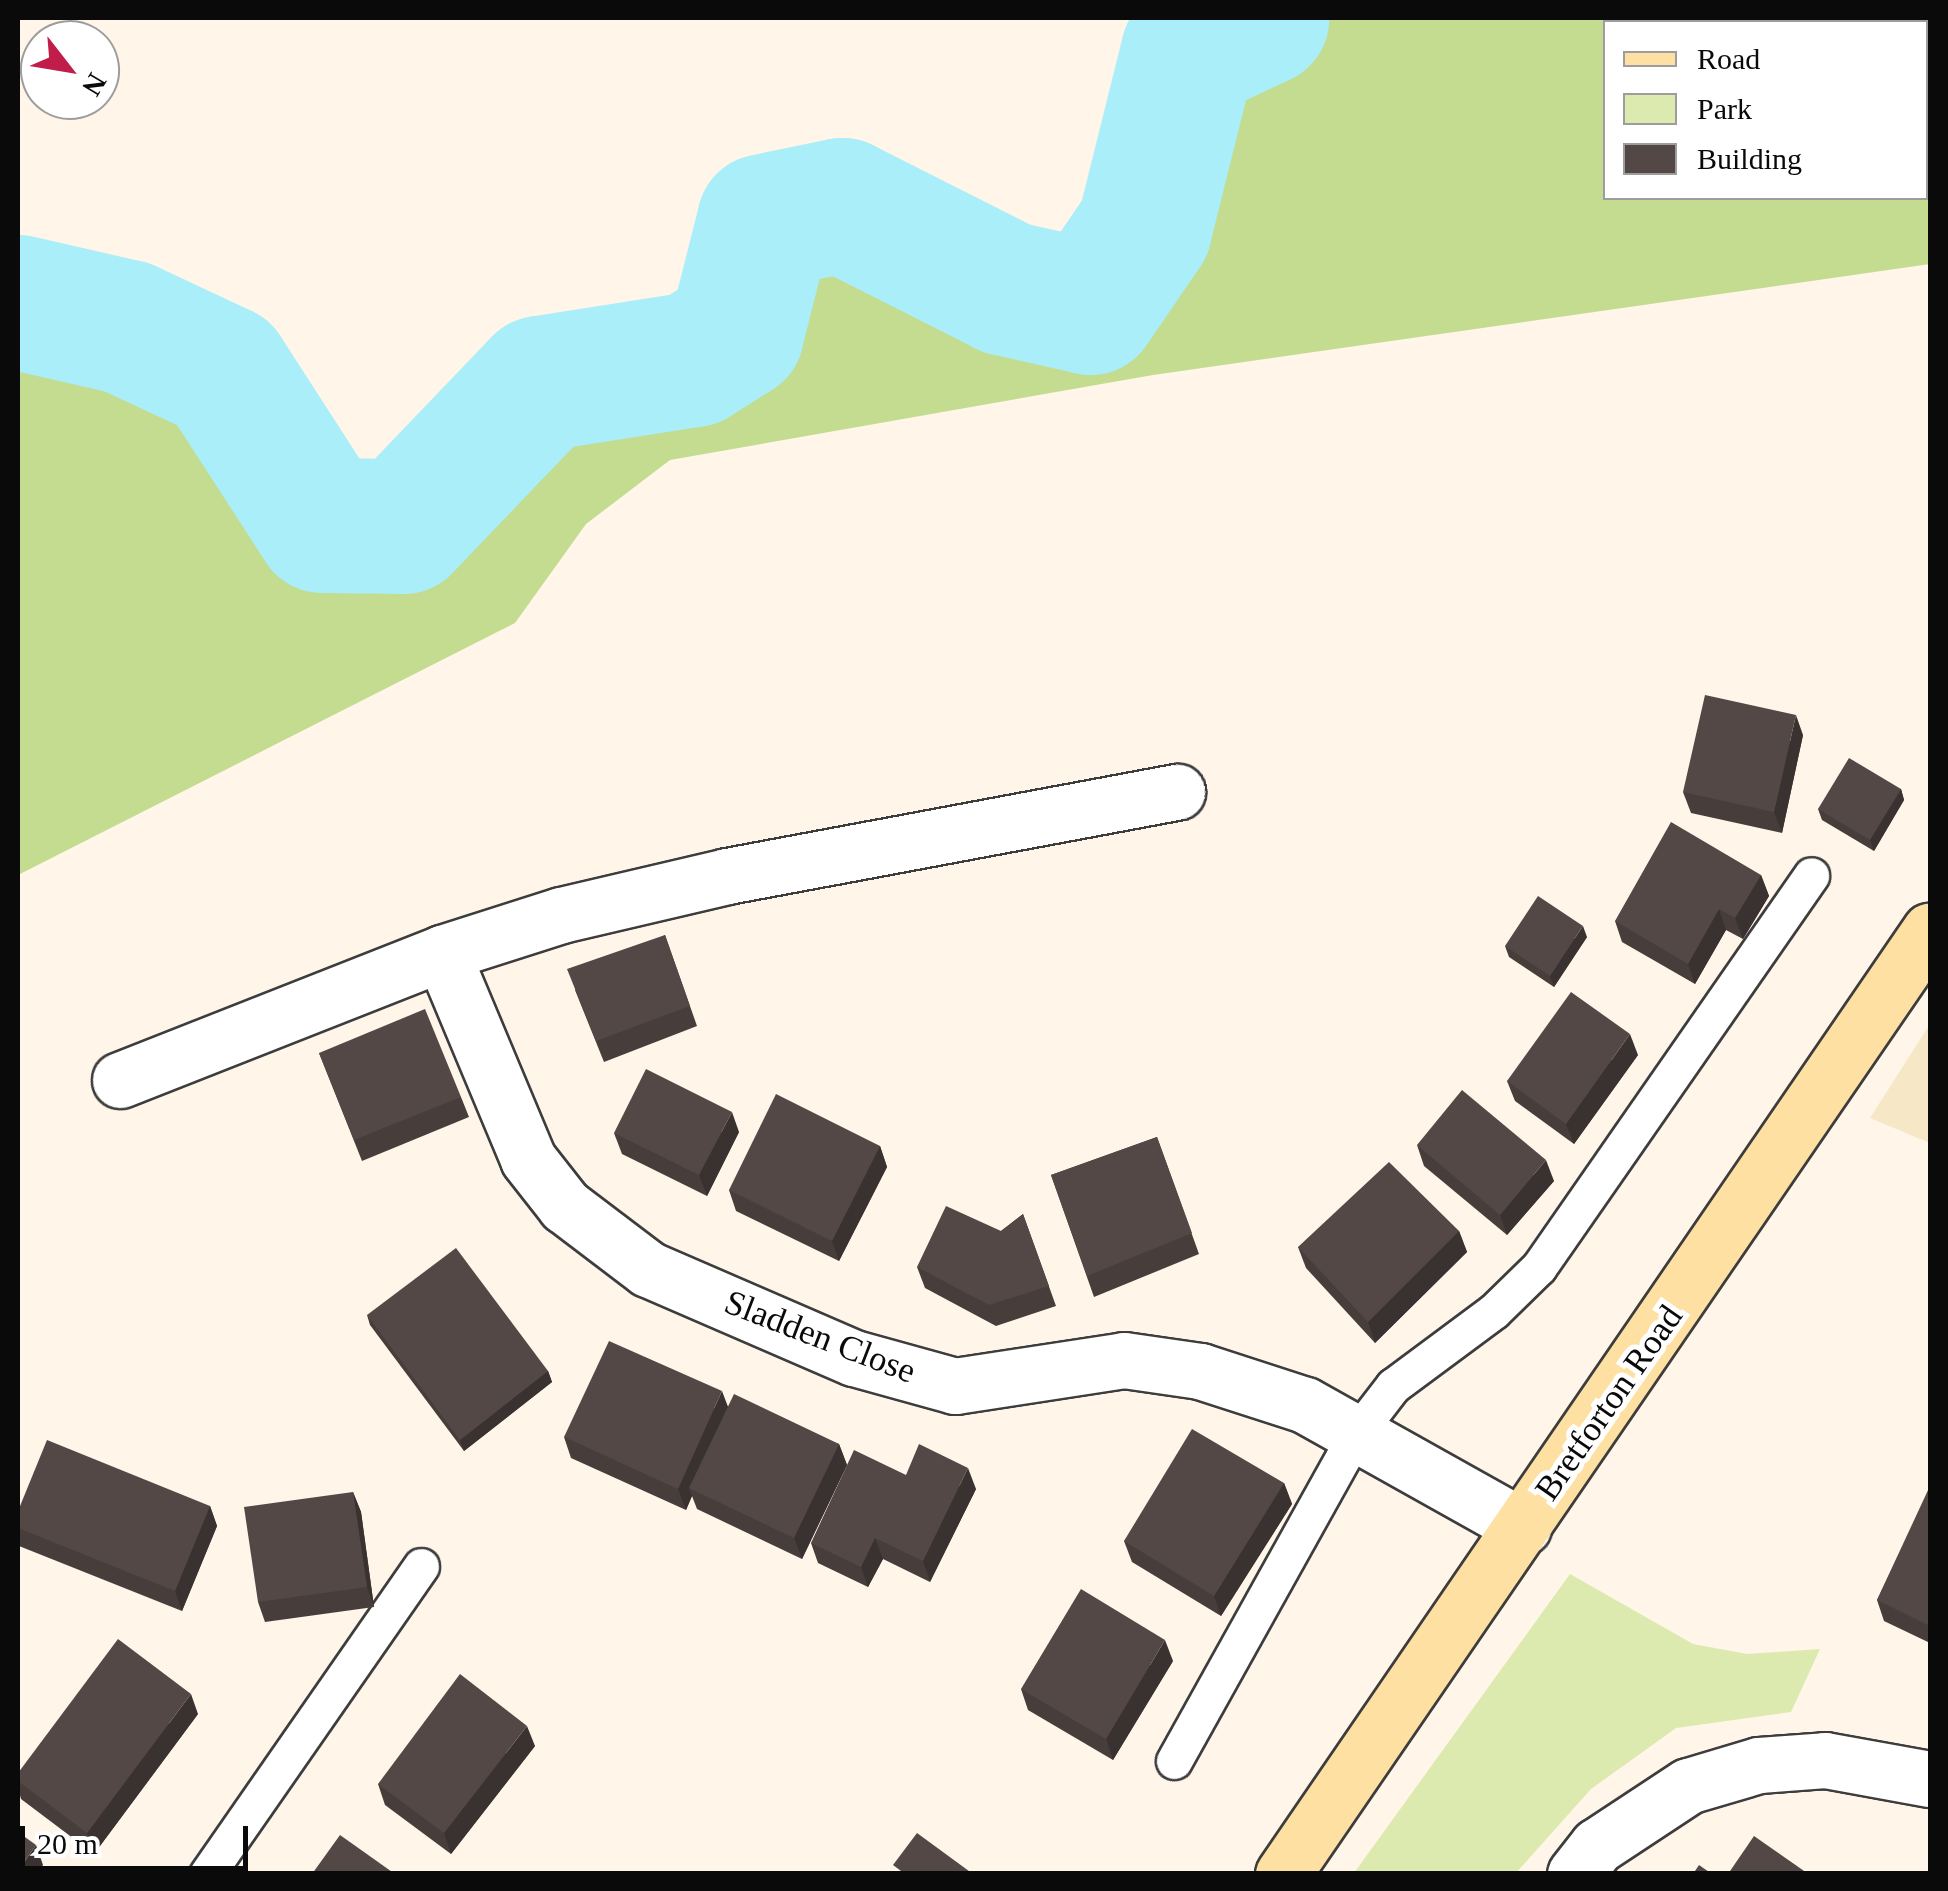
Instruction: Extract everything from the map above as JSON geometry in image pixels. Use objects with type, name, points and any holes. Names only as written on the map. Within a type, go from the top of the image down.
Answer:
[{"type":"main road","name":"Bretforton Road","points":[[1283,1874],[1930,930]]},
{"type":"street","points":[[120,1080],[442,952],[561,915],[727,876],[1177,792]]},
{"type":"street","name":"Sladden Close","points":[[442,952],[528,1159],[566,1206],[648,1269],[854,1358],[956,1386],[1124,1360],[1200,1371],[1305,1406],[1524,1526]]},
{"type":"street","points":[[1575,1874],[1598,1846],[1688,1786],[1759,1765],[1825,1760],[1930,1779]]},
{"type":"lane","points":[[1174,1761],[1356,1434],[1394,1386],[1494,1311],[1538,1267],[1811,875]]},
{"type":"lane","points":[[207,1874],[421,1566]]},
{"type":"shaded area","points":[[1930,1024],[1930,1143],[1870,1118]]},
{"type":"green space","points":[[1261,18],[1930,18],[1930,264],[1153,375],[670,460],[586,524],[515,623],[18,875],[18,302],[127,327],[223,372],[322,525],[403,526],[540,383],[693,359],[736,332],[764,221],[842,205],[1006,288],[1090,306],[1144,228],[1188,52]]},
{"type":"green space","points":[[1570,1574],[1693,1644],[1747,1654],[1820,1649],[1791,1712],[1676,1728],[1591,1789],[1516,1873],[1354,1873]]},
{"type":"building","points":[[1705,695],[1796,715],[1774,812],[1683,792]]},
{"type":"building","points":[[1849,758],[1901,789],[1870,840],[1818,809]]},
{"type":"building","points":[[1671,822],[1761,875],[1735,918],[1719,909],[1688,964],[1615,921]]},
{"type":"building","points":[[1538,896],[1583,926],[1550,976],[1505,946]]},
{"type":"building","points":[[665,935],[690,1006],[596,1041],[567,969]]},
{"type":"building","points":[[1571,992],[1630,1034],[1566,1124],[1507,1081]]},
{"type":"building","points":[[425,1009],[461,1097],[354,1140],[319,1053]]},
{"type":"building","points":[[646,1069],[732,1112],[699,1175],[614,1133]]},
{"type":"building","points":[[1462,1090],[1546,1160],[1500,1215],[1417,1145]]},
{"type":"building","points":[[776,1094],[880,1146],[832,1241],[729,1190]]},
{"type":"building","points":[[1157,1137],[1192,1233],[1087,1276],[1051,1175]]},
{"type":"building","points":[[1389,1162],[1459,1231],[1368,1322],[1298,1247]]},
{"type":"building","points":[[946,1206],[1001,1231],[1023,1214],[1049,1286],[989,1305],[917,1267]]},
{"type":"building","points":[[456,1248],[548,1371],[460,1440],[367,1315]]},
{"type":"building","points":[[609,1341],[722,1391],[678,1489],[564,1437]]},
{"type":"building","points":[[734,1394],[839,1444],[794,1538],[689,1488]]},
{"type":"building","points":[[1192,1429],[1284,1483],[1214,1596],[1124,1541]]},
{"type":"building","points":[[47,1440],[210,1506],[175,1591],[18,1528],[18,1511]]},
{"type":"building","points":[[919,1444],[968,1468],[923,1561],[875,1538],[861,1567],[811,1543],[854,1450],[906,1475]]},
{"type":"building","points":[[1930,1489],[1930,1626],[1877,1600]]},
{"type":"building","points":[[353,1492],[367,1587],[258,1602],[244,1507]]},
{"type":"building","points":[[1081,1589],[1165,1640],[1106,1739],[1021,1689]]},
{"type":"building","points":[[118,1639],[191,1694],[87,1833],[18,1781],[18,1773]]},
{"type":"building","points":[[460,1674],[527,1726],[444,1833],[378,1784]]},
{"type":"building","points":[[18,1832],[36,1845],[18,1871]]},
{"type":"building","points":[[917,1833],[973,1874],[905,1874],[893,1865]]},
{"type":"building","points":[[340,1835],[395,1874],[312,1874]]},
{"type":"building","points":[[1754,1836],[1807,1873],[1728,1874]]},
{"type":"building","points":[[1699,1865],[1712,1874],[1693,1874]]},
{"type":"waterway","points":[[18,302],[127,327],[223,372],[322,525],[403,526],[540,383],[693,359],[736,332],[764,221],[842,205],[1006,288],[1090,307],[1144,228],[1188,52],[1261,18]]}]
